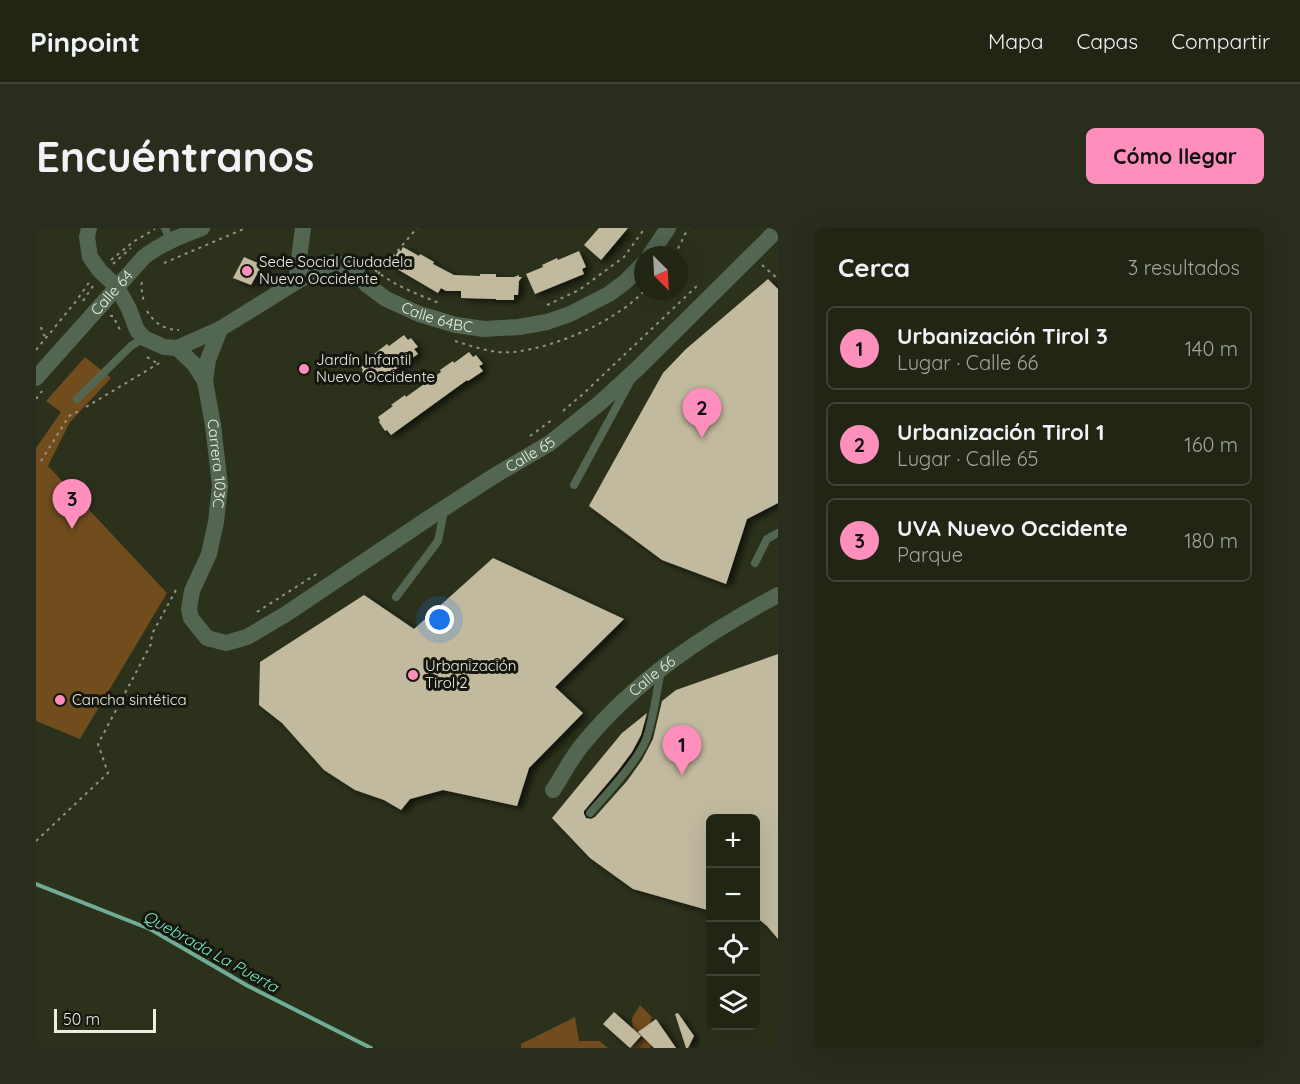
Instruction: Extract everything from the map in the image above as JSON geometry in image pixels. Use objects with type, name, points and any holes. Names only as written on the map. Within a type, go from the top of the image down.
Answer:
[{"type":"street","points":[[89,228],[87,237],[90,257],[100,271],[117,287],[137,330],[144,338],[164,347],[177,348],[194,364],[205,381]]},
{"type":"street","name":"Calle 64","points":[[36,378],[167,234],[202,228]]},
{"type":"street","points":[[296,282],[303,228]]},
{"type":"street","points":[[656,246],[668,228]]},
{"type":"street","name":"Calle 65","points":[[247,637],[286,614],[445,507],[550,443],[638,369],[778,229]]},
{"type":"street","name":"Calle 64BC","points":[[177,348],[220,329],[296,282],[334,262],[373,279],[386,299],[419,314],[456,325],[484,329],[519,327],[547,322],[570,314],[609,294],[634,273]]},
{"type":"street","points":[[205,381],[208,360],[220,329]]},
{"type":"street","name":"Carrera 103C","points":[[205,381],[220,486],[216,522],[209,554],[192,591],[189,609],[191,618],[207,638],[226,644],[247,637]]},
{"type":"street","name":"Calle 66","points":[[553,790],[581,745],[611,713],[661,668],[730,621],[778,595]]},
{"type":"lane","points":[[77,399],[131,346],[144,338]]},
{"type":"lane","points":[[574,485],[638,369]]},
{"type":"lane","points":[[396,597],[438,541],[445,507]]},
{"type":"lane","points":[[755,563],[767,539],[778,533]]},
{"type":"lane","points":[[590,813],[637,756],[647,738],[661,668]]},
{"type":"path","points":[[36,350],[77,300],[93,276],[132,242],[158,228]]},
{"type":"path","points":[[160,264],[246,228]]},
{"type":"path","points":[[417,228],[373,279],[440,303]]},
{"type":"path","points":[[543,307],[579,290],[624,257],[645,228]]},
{"type":"path","points":[[679,246],[688,228]]},
{"type":"path","points":[[751,256],[778,279]]},
{"type":"path","points":[[145,276],[141,286],[142,297],[150,317],[167,329],[183,330]]},
{"type":"path","points":[[562,412],[702,282]]},
{"type":"path","points":[[41,327],[47,338]]},
{"type":"path","points":[[41,461],[69,417],[163,361]]},
{"type":"path","points":[[529,437],[555,418]]},
{"type":"path","points":[[255,614],[318,573]]},
{"type":"path","points":[[36,841],[108,773],[98,744],[151,644],[152,634],[183,575],[198,580]]},
{"type":"shaded area","points":[[85,357],[111,378],[70,422],[48,466],[167,593],[80,739],[36,721],[36,448],[61,412],[46,401]]},
{"type":"shaded area","points":[[640,1005],[652,1017],[647,1032],[656,1039],[651,1048],[629,1048],[643,1038],[633,1031],[632,1018]]},
{"type":"shaded area","points":[[575,1017],[579,1041],[599,1041],[608,1048],[521,1048],[521,1044]]},
{"type":"building","points":[[599,228],[628,228],[601,260],[584,245]]},
{"type":"building","points":[[403,247],[419,256],[420,254],[454,275],[496,274],[496,277],[514,277],[519,275],[522,277],[519,281],[518,295],[514,295],[514,300],[496,300],[461,298],[461,291],[446,291],[441,288],[438,293],[392,266],[395,261],[393,260]]},
{"type":"building","points":[[579,251],[586,267],[582,269],[584,274],[535,294],[526,274],[557,258],[558,260]]},
{"type":"building","name":"Sede Social Ciudadela Nuevo Occidente","points":[[244,257],[262,265],[251,285],[233,278]]},
{"type":"building","points":[[768,279],[778,289],[778,503],[747,519],[726,584],[662,560],[589,506],[663,373],[686,349]]},
{"type":"building","points":[[404,335],[408,340],[411,338],[418,347],[414,349],[418,354],[374,384],[370,379],[369,381],[361,367],[387,344],[389,346]]},
{"type":"building","points":[[469,352],[473,357],[476,355],[483,364],[479,366],[483,371],[391,435],[387,430],[385,431],[378,417],[405,395],[406,397],[441,372],[440,370]]},
{"type":"building","name":"Urbanización Tirol 2","points":[[493,558],[624,619],[555,687],[583,713],[529,768],[517,806],[443,790],[410,799],[401,810],[384,800],[355,790],[324,770],[282,723],[259,705],[260,662],[364,595],[414,629]]},
{"type":"building","points":[[778,654],[778,939],[760,920],[760,814],[706,814],[706,910],[633,889],[590,858],[552,818],[622,733],[647,713],[641,735],[632,752],[584,811],[586,818],[595,817],[642,760],[653,739],[662,701],[676,690]]},
{"type":"building","points":[[614,1012],[641,1036],[630,1048],[603,1024]]},
{"type":"building","points":[[678,1013],[694,1036],[688,1048],[686,1048],[675,1014]]},
{"type":"building","points":[[656,1019],[676,1048],[654,1048],[638,1032]]},
{"type":"waterway","name":"Quebrada La Puerta","points":[[36,884],[150,929],[248,986],[371,1048]]},
{"type":"place","name":"Sede Social Ciudadela Nuevo Occidente","points":[[247,271]]},
{"type":"place","name":"Jardín Infantil Nuevo Occidente","points":[[304,369]]},
{"type":"place","name":"Urbanización Tirol 1","points":[[702,438]]},
{"type":"place","name":"UVA Nuevo Occidente","points":[[72,529]]},
{"type":"place","name":"Urbanización Tirol 2","points":[[413,675]]},
{"type":"place","name":"Cancha sintética","points":[[60,700]]},
{"type":"place","name":"Urbanización Tirol 3","points":[[682,775]]}]
